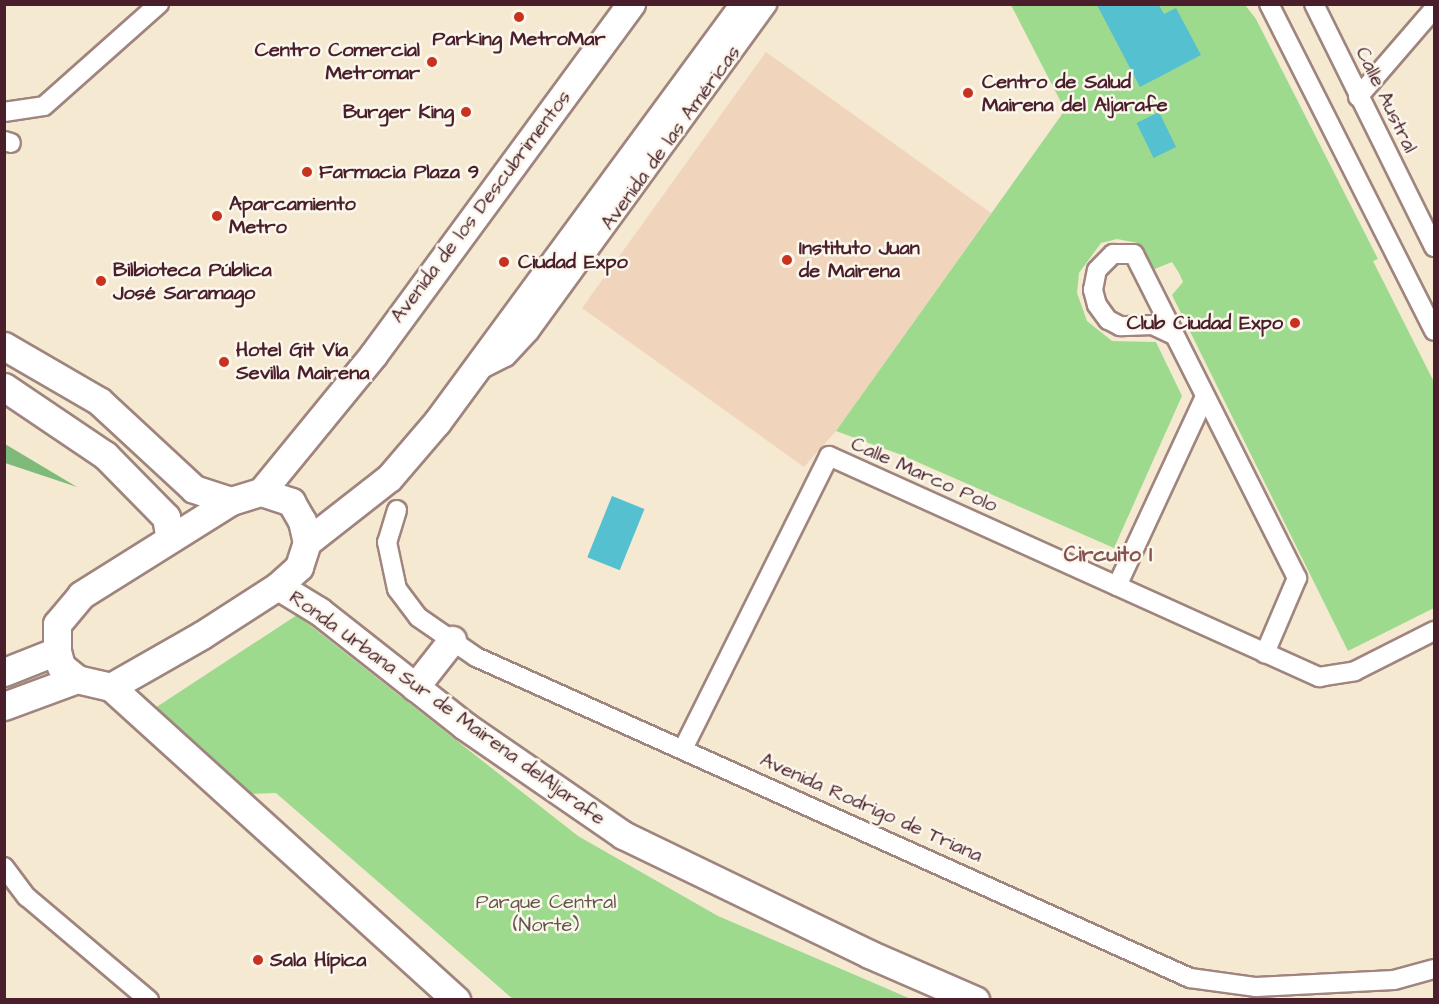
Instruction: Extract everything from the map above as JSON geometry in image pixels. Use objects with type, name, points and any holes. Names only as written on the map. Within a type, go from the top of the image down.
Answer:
[{"type":"street","points":[[4,112],[44,106],[159,4]]},
{"type":"street","name":"Avenida de los Descubrimentos","points":[[261,492],[373,355],[631,4]]},
{"type":"street","name":"Avenida de las Américas","points":[[308,542],[389,478],[474,373],[744,4]]},
{"type":"street","name":"Avenida de las Américas","points":[[474,373],[506,357],[530,331],[768,4]]},
{"type":"street","points":[[1269,4],[1434,331]]},
{"type":"street","name":"Calle Austral","points":[[1314,4],[1434,247]]},
{"type":"street","points":[[1358,97],[1434,9]]},
{"type":"street","points":[[1174,335],[1153,325],[1120,326],[1102,312],[1093,290],[1097,270],[1113,254],[1134,254],[1297,578],[1265,653]]},
{"type":"street","points":[[4,346],[99,401],[194,489],[231,501]]},
{"type":"street","points":[[4,387],[105,455],[166,517],[170,539]]},
{"type":"street","points":[[1117,586],[1205,396]]},
{"type":"street","name":"Calle Marco Polo","points":[[684,747],[829,456],[1319,677],[1355,671],[1434,631]]},
{"type":"street","points":[[111,687],[165,658],[278,586],[299,567],[308,542],[302,521],[291,502],[261,492],[231,501],[81,595],[57,624],[57,651],[61,666],[77,679],[111,687],[456,999]]},
{"type":"street","name":"Avenida Rodrigo de Triana","points":[[397,510],[387,542],[398,589],[418,616],[476,657],[684,747],[1190,978],[1256,987],[1394,980],[1434,969]]},
{"type":"street","name":"Ronda Urbana Sur de Mairena delAljarafe","points":[[278,586],[319,611],[415,687],[623,835],[868,954],[975,999]]},
{"type":"street","points":[[415,687],[452,640]]},
{"type":"street","points":[[4,672],[57,651]]},
{"type":"street","points":[[4,706],[77,679]]},
{"type":"street","points":[[4,867],[27,897],[149,999]]},
{"type":"shaded area","name":"Instituto Juan de Mairena","points":[[766,52],[991,213],[836,431],[804,467],[582,308]]},
{"type":"green space","name":"Club Ciudad Expo","points":[[1011,5],[1245,5],[1256,19],[1378,259],[1373,261],[1434,382],[1434,608],[1348,651],[1172,295],[1183,282],[1179,273],[1172,262],[1152,270],[1138,243],[1117,239],[1101,243],[1079,273],[1077,293],[1087,321],[1112,341],[1156,342],[1182,396],[1114,548],[899,454],[836,431],[1065,110]]},
{"type":"green space","points":[[5,444],[77,487],[5,463]]},
{"type":"green space","name":"Parque Central (Norte)","points":[[297,615],[578,836],[718,916],[911,999],[513,999],[276,793],[247,794],[155,708]]},
{"type":"water","points":[[1097,5],[1159,5],[1164,14],[1176,8],[1201,55],[1140,87]]},
{"type":"water","points":[[1159,112],[1176,147],[1154,158],[1137,123]]},
{"type":"water","points":[[612,496],[644,509],[620,570],[587,557]]},
{"type":"place","name":"Parking MetroMar","points":[[519,17]]},
{"type":"place","name":"Centro Comercial Metromar","points":[[432,62]]},
{"type":"place","name":"Centro de Salud Mairena del Aljarafe","points":[[968,93]]},
{"type":"place","name":"Burger King","points":[[466,112]]},
{"type":"place","name":"Farmacia Plaza 9","points":[[307,172]]},
{"type":"place","name":"Aparcamiento Metro","points":[[217,216]]},
{"type":"place","name":"Instituto Juan de Mairena","points":[[787,260]]},
{"type":"place","name":"Ciudad Expo","points":[[504,262]]},
{"type":"place","name":"Bilbioteca Pública José Saramago","points":[[101,281]]},
{"type":"place","name":"Club Ciudad Expo","points":[[1295,323]]},
{"type":"place","name":"Hotel Git Vía Sevilla Mairena","points":[[224,362]]},
{"type":"place","name":"Sala Hípica","points":[[258,960]]},
{"type":"district","name":"Circuito I","points":[[1108,555]]}]
